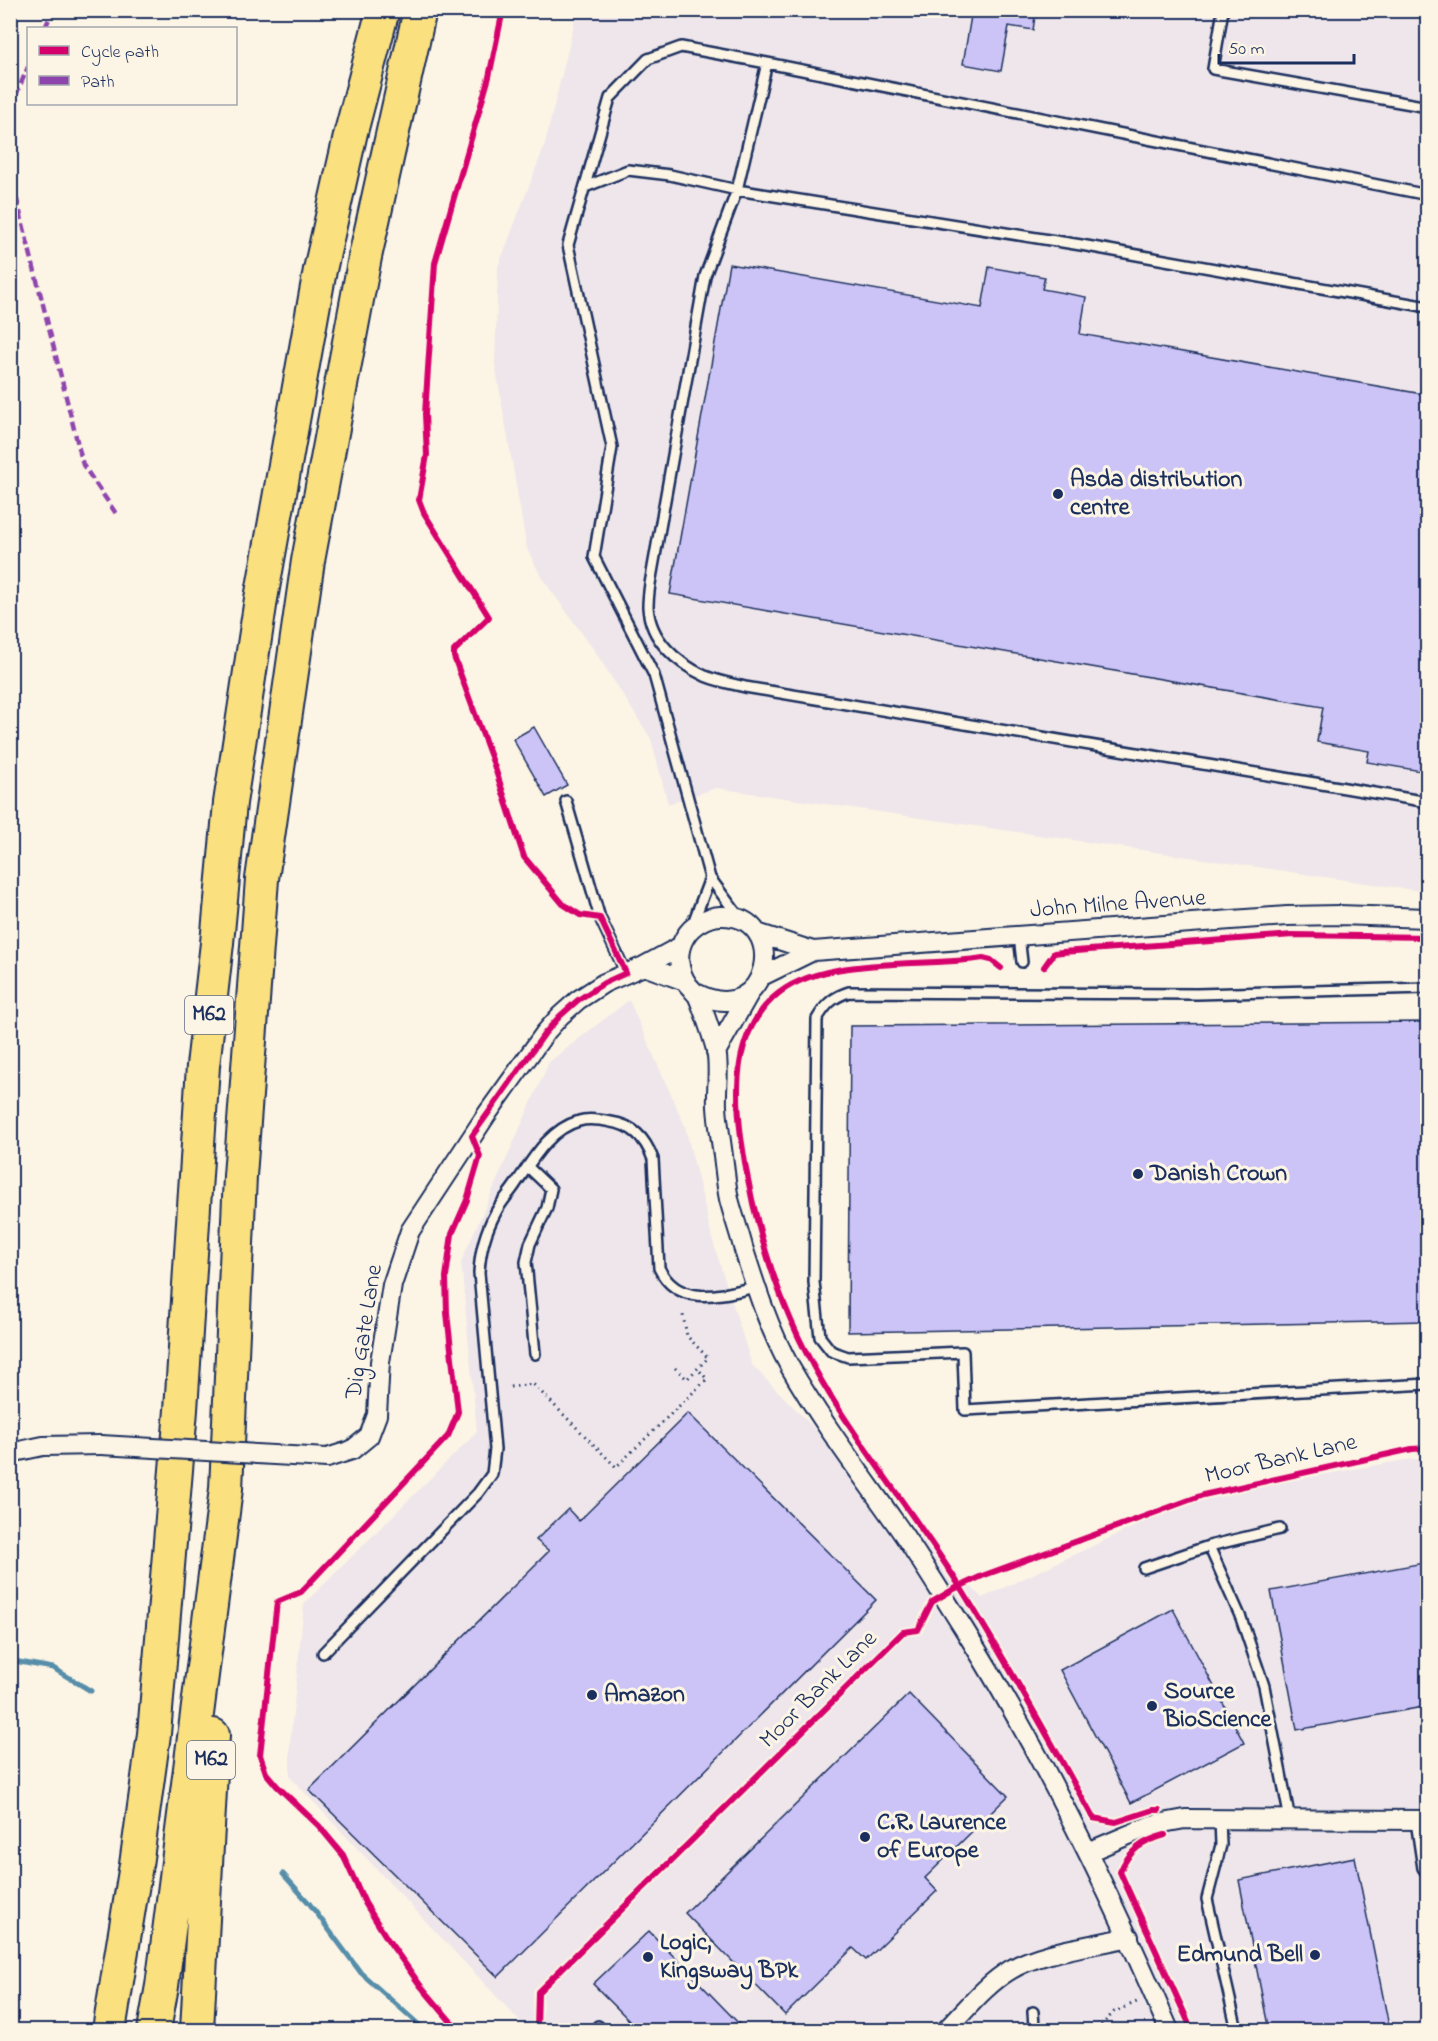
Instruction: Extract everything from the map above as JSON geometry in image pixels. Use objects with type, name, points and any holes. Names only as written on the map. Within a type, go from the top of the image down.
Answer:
[{"type":"highway","name":"M62","points":[[109,2031],[136,1865],[154,1734],[182,1410],[203,1066],[230,803],[261,599],[320,270],[351,132],[383,10]]},
{"type":"highway","name":"M62","points":[[197,2031],[240,1176],[262,879],[308,561],[365,257],[420,10]]},
{"type":"highway","name":"M62","points":[[154,2031],[162,1986],[226,1489]]},
{"type":"street","points":[[716,1052],[750,992],[762,976],[765,965],[762,943],[750,927],[730,916],[715,916],[702,921],[690,930],[681,946],[680,964],[716,1052],[717,1109],[729,1198],[759,1300],[790,1366],[842,1450],[904,1536],[970,1639],[1041,1763],[1130,1937],[1169,2031]]},
{"type":"street","name":"John Milne Avenue","points":[[762,976],[813,951],[1287,916],[1428,918]]},
{"type":"street","name":"John Milne Avenue","points":[[750,927],[813,951]]},
{"type":"street","name":"Dig Gate Lane","points":[[10,1453],[43,1446],[101,1445],[327,1458],[352,1450],[369,1436],[376,1415],[380,1362],[392,1285],[410,1231],[487,1114],[545,1033],[560,1016],[604,983],[644,966],[681,946]]},
{"type":"street","points":[[644,966],[691,987],[709,1000],[723,1002],[737,999],[750,992]]},
{"type":"street","points":[[1088,1852],[1152,1824],[1185,1819],[1422,1820]]},
{"type":"street","points":[[946,2031],[991,1984],[1025,1962],[1130,1937]]},
{"type":"lane","points":[[1223,10],[1213,69],[1428,107]]},
{"type":"lane","points":[[750,927],[710,878],[654,675],[594,557],[612,447],[568,245],[610,98],[648,59],[681,47],[1428,195]]},
{"type":"lane","points":[[768,63],[737,190],[705,276],[650,584],[648,608],[653,628],[665,648],[681,662],[706,676],[746,687],[1428,802]]},
{"type":"lane","points":[[585,187],[628,170],[670,175],[737,190],[1081,245],[1428,307]]},
{"type":"lane","points":[[566,801],[600,918],[626,973]]},
{"type":"lane","points":[[690,930],[710,878]]},
{"type":"lane","points":[[1019,936],[1022,962]]},
{"type":"lane","points":[[1428,988],[1197,994],[849,992],[835,996],[817,1019],[814,1282],[820,1337],[831,1351],[848,1357],[963,1352],[965,1410],[1428,1384]]},
{"type":"lane","points":[[323,1653],[478,1493],[492,1474],[495,1449],[479,1273],[480,1254],[496,1212],[546,1143],[562,1129],[579,1120],[617,1123],[635,1130],[647,1144],[653,1159],[659,1268],[663,1277],[674,1287],[685,1294],[696,1297],[755,1287]]},
{"type":"lane","points":[[528,1167],[550,1189],[547,1208],[530,1245],[526,1262],[535,1354]]},
{"type":"lane","points":[[1144,1568],[1209,1546],[1280,1529]]},
{"type":"lane","points":[[1209,1546],[1241,1618],[1264,1686],[1290,1820]]},
{"type":"lane","points":[[1220,1818],[1221,1845],[1207,1899],[1236,2031]]},
{"type":"lane","points":[[1422,1820],[1423,1868],[1428,1875]]},
{"type":"lane","points":[[1029,2031],[1034,2026],[1033,2012]]},
{"type":"path","points":[[675,1368],[687,1379],[708,1358],[687,1336],[683,1315]]},
{"type":"path","points":[[510,1387],[533,1384],[616,1467],[707,1379],[698,1369]]},
{"type":"path","points":[[1089,2027],[1095,2031],[1114,2012],[1143,1999]]},
{"type":"shaded area","points":[[576,11],[1427,11],[1427,892],[716,788],[668,804],[651,739],[594,650],[542,578],[527,549],[495,364],[498,267],[544,147]]},
{"type":"shaded area","points":[[629,1000],[685,1126],[714,1245],[752,1365],[982,1598],[1197,1497],[1427,1458],[1427,2030],[528,2030],[290,1777],[290,1743],[304,1604],[477,1432],[461,1262],[549,1062]]},
{"type":"building","points":[[972,10],[1036,10],[1033,30],[1009,26],[1001,71],[963,64]]},
{"type":"building","name":"Asda distribution centre","points":[[729,264],[982,308],[989,267],[1045,277],[1042,289],[1086,297],[1080,334],[1428,395],[1428,732],[1421,771],[1367,762],[1369,751],[1317,742],[1323,707],[670,594]]},
{"type":"building","points":[[534,727],[567,785],[546,797],[513,739]]},
{"type":"building","name":"Danish Crown","points":[[1428,1022],[1428,1321],[848,1332],[850,1026]]},
{"type":"building","name":"Amazon","points":[[688,1413],[876,1600],[498,1977],[309,1790],[549,1551],[536,1540],[568,1509],[579,1521]]},
{"type":"building","points":[[1423,1563],[1428,1586],[1428,1706],[1297,1730],[1271,1591]]},
{"type":"building","name":"Source BioScience","points":[[1173,1609],[1244,1743],[1131,1803],[1060,1670]]},
{"type":"building","name":"C.R. Laurence of Europe","points":[[909,1694],[1008,1796],[925,1878],[937,1891],[866,1960],[853,1948],[785,2015],[685,1913]]},
{"type":"building","name":"Edmund Bell","points":[[1355,1857],[1390,2031],[1269,2031],[1239,1880]]},
{"type":"building","name":"Logic, Kingsway BPk","points":[[649,1931],[746,2031],[640,2031],[593,1984]]},
{"type":"waterway","points":[[10,1658],[14,1661],[53,1668],[91,1691]]},
{"type":"waterway","points":[[283,1874],[309,1903],[361,1973],[425,2030]]},
{"type":"marked path","points":[[45,27],[53,10]]},
{"type":"marked path","points":[[10,109],[27,69]]},
{"type":"marked path","points":[[10,172],[83,465],[117,515]]},
{"type":"cycle path","points":[[458,2030],[420,1985],[388,1940],[365,1903],[343,1855],[319,1826],[266,1773],[260,1755],[277,1602],[301,1592],[448,1436],[458,1412],[447,1313],[446,1277],[452,1234],[467,1200],[480,1156],[472,1136],[545,1033],[560,1016],[578,1000],[604,983],[626,973],[600,918],[580,915],[563,904],[524,857],[494,765],[454,657],[454,651],[489,617],[424,513],[419,500],[427,455],[425,414],[435,263],[489,77],[503,10]]},
{"type":"cycle path","points":[[1044,967],[1054,953],[1062,952],[1293,935],[1428,937]]},
{"type":"cycle path","points":[[1001,968],[991,960],[983,958],[873,965],[817,975],[793,984],[773,998],[751,1028],[740,1063],[738,1100],[746,1171],[772,1271],[813,1365],[845,1419],[959,1585],[1028,1700],[1093,1818],[1116,1822],[1159,1810]]},
{"type":"cycle path","name":"Moor Bank Lane","points":[[537,2030],[538,1992],[903,1632],[918,1630],[932,1602],[982,1576],[1203,1495],[1412,1449],[1428,1448]]},
{"type":"cycle path","points":[[1165,1835],[1138,1847],[1132,1852],[1120,1872],[1192,2030]]},
{"type":"place","name":"Asda distribution centre","points":[[1058,494]]},
{"type":"place","name":"Danish Crown","points":[[1138,1174]]},
{"type":"place","name":"Amazon","points":[[592,1695]]},
{"type":"place","name":"Source BioScience","points":[[1152,1706]]},
{"type":"place","name":"C.R. Laurence of Europe","points":[[865,1837]]},
{"type":"place","name":"Edmund Bell","points":[[1315,1955]]},
{"type":"place","name":"Logic, Kingsway BPk","points":[[648,1957]]}]
